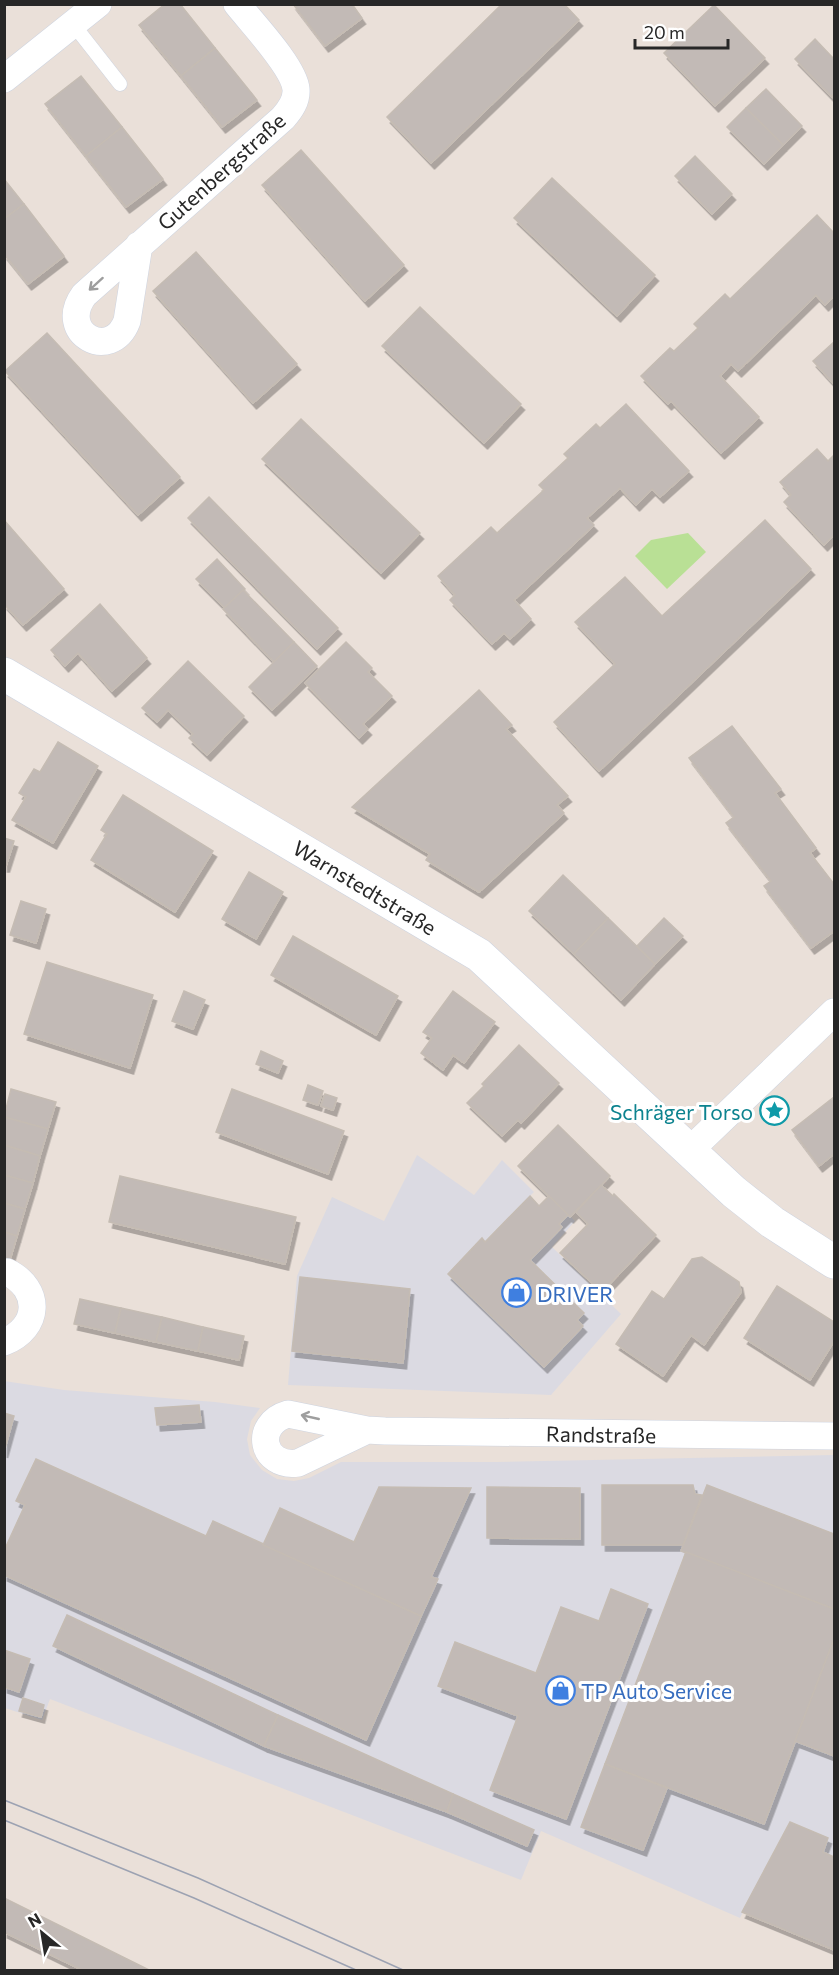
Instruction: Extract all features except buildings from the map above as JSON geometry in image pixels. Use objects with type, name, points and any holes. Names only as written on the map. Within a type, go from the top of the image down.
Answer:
[{"type":"street","points":[[4,79],[98,4]]},
{"type":"street","name":"Gutenbergstraße","points":[[139,245],[283,118],[293,105],[296,89],[290,71],[237,4]]},
{"type":"street","name":"Warnstedtstraße","points":[[4,674],[479,955],[688,1152],[734,1192],[772,1222],[834,1262]]},
{"type":"street","points":[[688,1152],[834,1012]]},
{"type":"street","points":[[4,1342],[16,1338],[26,1328],[33,1304],[28,1289],[17,1277],[7,1272]]},
{"type":"street","name":"Randstraße","points":[[367,1430],[834,1436]]},
{"type":"lane","points":[[73,24],[120,84]]},
{"type":"shaded area","points":[[417,1155],[474,1195],[502,1160],[534,1192],[530,1196],[539,1205],[549,1196],[575,1221],[552,1247],[621,1314],[551,1395],[288,1385],[297,1276],[332,1197],[384,1221]]},
{"type":"shaded area","points":[[4,1381],[64,1390],[215,1402],[260,1408],[251,1421],[247,1439],[250,1455],[262,1470],[277,1479],[294,1481],[309,1478],[341,1462],[497,1462],[834,1455],[834,1950],[743,1912],[740,1918],[541,1831],[521,1880],[50,1699],[42,1720],[5,1708]]},
{"type":"green space","points":[[688,533],[706,552],[667,589],[635,556],[651,540]]},
{"type":"tram line","points":[[4,1800],[198,1878],[403,1970]]},
{"type":"tram line","points":[[4,1820],[194,1898],[356,1970]]},
{"type":"place","name":"Schräger Torso","points":[[774,1111]]},
{"type":"place","name":"DRIVER","points":[[516,1293]]},
{"type":"place","name":"TP Auto Service","points":[[560,1690]]}]
